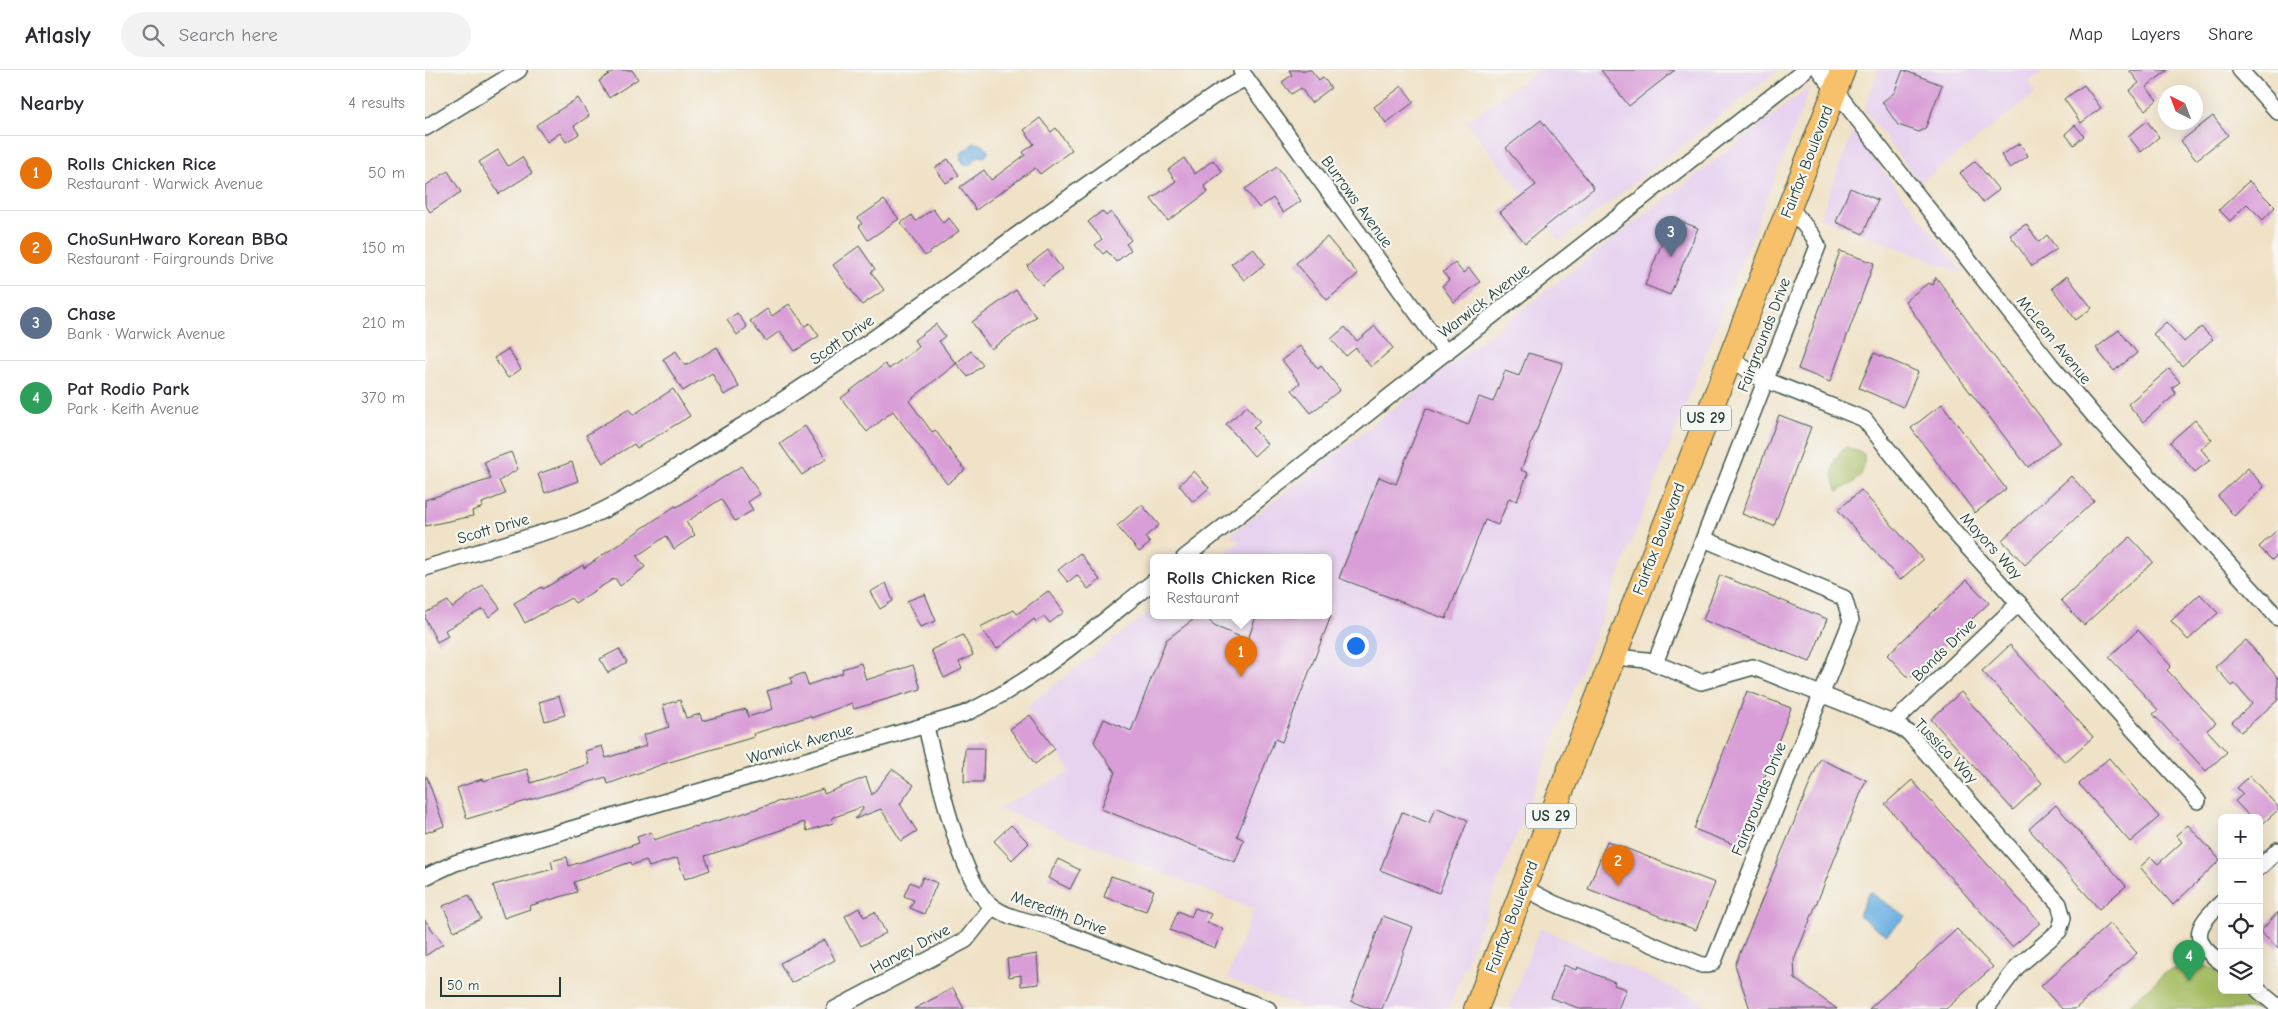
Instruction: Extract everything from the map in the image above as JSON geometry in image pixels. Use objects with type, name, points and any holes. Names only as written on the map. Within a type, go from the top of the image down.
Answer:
[{"type":"main road","name":"Fairfax Boulevard","points":[[1476,1009],[1839,80]]},
{"type":"street","points":[[425,128],[519,70]]},
{"type":"street","name":"Warwick Avenue","points":[[1189,554],[1805,70]]},
{"type":"street","name":"McLean Avenue","points":[[1819,70],[1839,80],[2051,365],[2095,418],[2278,618]]},
{"type":"street","points":[[2240,70],[2278,112]]},
{"type":"street","name":"Burrows Avenue","points":[[1243,74],[1446,353]]},
{"type":"street","name":"Scott Drive","points":[[425,568],[575,523],[599,514],[634,494],[821,376],[1243,74]]},
{"type":"street","name":"Fairgrounds Drive","points":[[1655,663],[1817,246],[1813,236],[1789,206]]},
{"type":"street","name":"Mayors Way","points":[[1730,358],[1766,380],[1864,419],[1953,531],[2198,801]]},
{"type":"street","name":"Fairgrounds Drive","points":[[1524,888],[1553,903],[1701,965],[1709,965],[1714,961],[1851,621],[1844,598],[1704,539]]},
{"type":"street","name":"Warwick Avenue","points":[[425,877],[455,863],[925,727],[963,714],[1009,691],[1040,670],[1150,584]]},
{"type":"street","name":"Bonds Drive","points":[[1893,723],[2019,603]]},
{"type":"street","name":"Tussica Way","points":[[1613,657],[1647,660],[1701,682],[1753,666],[1893,723],[1909,733],[2059,904],[2063,918],[2059,931],[2017,967],[1986,1009]]},
{"type":"street","name":"Meredith Drive","points":[[925,727],[958,846],[976,884],[992,907],[1012,916],[1047,926],[1236,1003],[1268,1009]]},
{"type":"street","points":[[2263,864],[2278,850]]},
{"type":"street","points":[[2218,960],[2206,949],[2199,936],[2202,921],[2220,904]]},
{"type":"street","name":"Harvey Drive","points":[[835,1009],[966,940],[992,907]]},
{"type":"street","points":[[2263,994],[2278,1007]]},
{"type":"shaded area","points":[[1539,70],[1778,70],[1560,241],[1466,122]]},
{"type":"shaded area","points":[[1879,70],[2045,70],[2028,82],[2036,93],[1920,183],[1864,110]]},
{"type":"shaded area","points":[[1811,86],[1448,1009],[1306,1009],[1227,978],[1254,909],[998,808],[1071,771],[1026,707],[1150,611],[1150,619],[1332,619],[1332,554],[1224,554],[1240,541],[1229,536]]},
{"type":"shaded area","points":[[1853,132],[1964,274],[1820,217]]},
{"type":"shaded area","points":[[1540,928],[1698,999],[1709,1009],[1514,1009],[1509,1007]]},
{"type":"green space","points":[[1847,447],[1864,454],[1862,473],[1855,481],[1838,491],[1835,485],[1833,467],[1838,456]]},
{"type":"green space","points":[[2186,965],[2206,966],[2218,970],[2218,994],[2251,994],[2269,1009],[2125,1009],[2166,972]]},
{"type":"water","points":[[974,143],[981,144],[987,148],[988,153],[985,157],[979,156],[969,165],[965,165],[961,161],[960,154]]},
{"type":"water","points":[[1869,892],[1906,916],[1886,935],[1859,915]]},
{"type":"building","points":[[615,70],[632,70],[638,79],[609,98],[599,81]]},
{"type":"building","points":[[1289,70],[1311,70],[1319,80],[1323,77],[1331,88],[1311,103],[1301,88],[1291,94],[1282,82],[1292,75]]},
{"type":"building","points":[[1601,70],[1675,70],[1629,106]]},
{"type":"building","points":[[1903,70],[1942,85],[1925,129],[1919,132],[1898,125],[1882,102],[1894,93]]},
{"type":"building","points":[[2129,70],[2168,70],[2146,87],[2157,100],[2145,110],[2129,91],[2139,83]]},
{"type":"building","points":[[2084,85],[2101,108],[2081,123],[2064,99]]},
{"type":"building","points":[[1402,86],[1414,102],[1386,123],[1374,107]]},
{"type":"building","points":[[578,98],[589,116],[574,126],[579,134],[566,142],[560,133],[547,142],[536,125]]},
{"type":"building","points":[[2213,116],[2228,135],[2196,160],[2181,141],[2195,130],[2203,130],[2203,124]]},
{"type":"building","points":[[1040,118],[1051,132],[1056,128],[1072,150],[1040,174],[1035,168],[976,210],[960,187],[984,170],[991,180],[1025,155],[1023,152],[1034,144],[1024,130]]},
{"type":"building","points":[[1541,120],[1594,188],[1525,243],[1500,212],[1536,185],[1506,148]]},
{"type":"building","points":[[2147,121],[2159,137],[2141,152],[2128,136]]},
{"type":"building","points":[[2075,125],[2084,136],[2074,145],[2065,134]]},
{"type":"building","points":[[2020,143],[2028,156],[2010,168],[2001,155]]},
{"type":"building","points":[[498,150],[508,166],[522,157],[532,173],[499,194],[479,162]]},
{"type":"building","points":[[1184,158],[1195,174],[1213,160],[1222,172],[1204,186],[1208,192],[1168,221],[1151,199],[1176,181],[1168,170]]},
{"type":"building","points":[[948,159],[959,175],[946,183],[935,168]]},
{"type":"building","points":[[1975,161],[1999,190],[1983,202],[1960,173]]},
{"type":"building","points":[[1277,167],[1301,201],[1283,213],[1273,198],[1259,208],[1245,189]]},
{"type":"building","points":[[448,171],[461,192],[430,212],[425,204],[425,186]]},
{"type":"building","points":[[2249,181],[2275,207],[2263,220],[2247,204],[2230,221],[2219,210]]},
{"type":"building","points":[[1850,188],[1878,200],[1863,234],[1836,222]]},
{"type":"building","points":[[884,200],[899,219],[868,240],[859,226],[862,224],[858,218]]},
{"type":"building","points":[[933,209],[943,223],[949,218],[959,231],[925,256],[901,223],[912,215],[916,221]]},
{"type":"building","points":[[1102,211],[1106,216],[1111,212],[1131,240],[1126,244],[1131,250],[1116,262],[1107,251],[1103,254],[1095,245],[1102,239],[1088,222]]},
{"type":"building","points":[[1672,218],[1698,228],[1670,295],[1645,285]]},
{"type":"building","points":[[2026,224],[2039,242],[2047,235],[2057,249],[2032,266],[2010,235]]},
{"type":"building","points":[[1327,237],[1358,274],[1327,300],[1296,263]]},
{"type":"building","points":[[859,246],[875,269],[871,272],[884,290],[862,305],[833,265]]},
{"type":"building","points":[[1253,248],[1265,264],[1244,280],[1231,264]]},
{"type":"building","points":[[1048,250],[1062,269],[1042,285],[1027,266]]},
{"type":"building","points":[[1840,251],[1874,263],[1830,382],[1798,369]]},
{"type":"building","points":[[1455,263],[1463,273],[1469,268],[1480,282],[1454,302],[1442,286],[1449,280],[1443,272]]},
{"type":"building","points":[[2067,276],[2092,308],[2076,320],[2052,288]]},
{"type":"building","points":[[1936,277],[1982,341],[2060,442],[2028,467],[1963,383],[1905,301],[1928,283],[1933,285]]},
{"type":"building","points":[[1016,290],[1036,317],[991,349],[972,322]]},
{"type":"building","points":[[789,304],[805,326],[810,323],[819,336],[795,351],[780,331],[766,341],[750,321],[767,309],[772,316]]},
{"type":"building","points":[[737,313],[747,327],[737,335],[727,320]]},
{"type":"building","points":[[2166,322],[2184,342],[2201,327],[2213,339],[2182,366],[2153,334]]},
{"type":"building","points":[[936,324],[945,336],[939,341],[956,364],[909,401],[932,432],[935,430],[965,470],[947,484],[893,411],[867,432],[841,398],[885,364],[889,369],[919,347],[914,340]]},
{"type":"building","points":[[1375,326],[1393,348],[1371,367],[1356,348],[1346,356],[1331,339],[1345,327],[1357,341]]},
{"type":"building","points":[[2119,330],[2137,353],[2114,371],[2096,348]]},
{"type":"building","points":[[1300,346],[1318,369],[1321,366],[1340,390],[1311,413],[1292,390],[1300,383],[1282,360]]},
{"type":"building","points":[[717,347],[739,387],[724,395],[712,373],[683,391],[663,359],[676,351],[685,366]]},
{"type":"building","points":[[508,349],[521,369],[508,378],[494,358]]},
{"type":"building","points":[[971,351],[983,365],[968,377],[956,363]]},
{"type":"building","points":[[1528,353],[1563,363],[1521,470],[1528,473],[1517,501],[1509,498],[1498,525],[1485,520],[1446,619],[1339,578],[1379,477],[1396,484],[1426,408],[1468,425],[1479,397],[1493,402],[1505,371],[1519,376]]},
{"type":"building","points":[[1874,353],[1918,372],[1903,407],[1859,388]]},
{"type":"building","points":[[2169,369],[2180,382],[2172,388],[2176,394],[2143,422],[2128,404]]},
{"type":"building","points":[[673,389],[690,416],[637,448],[634,444],[603,463],[586,435],[629,409],[633,415]]},
{"type":"building","points":[[1942,404],[2006,489],[1975,513],[1911,428]]},
{"type":"building","points":[[1247,406],[1260,422],[1253,428],[1267,444],[1254,456],[1226,424]]},
{"type":"building","points":[[1779,415],[1811,427],[1774,526],[1742,514]]},
{"type":"building","points":[[2195,420],[2212,440],[2201,449],[2210,460],[2195,472],[2170,442]]},
{"type":"building","points":[[805,426],[826,459],[802,475],[780,444]]},
{"type":"building","points":[[511,452],[518,469],[499,481],[505,494],[482,503],[483,507],[472,511],[473,516],[425,526],[425,500],[491,479],[484,462]]},
{"type":"building","points":[[572,462],[578,481],[545,493],[538,474]]},
{"type":"building","points":[[741,466],[760,494],[748,502],[753,510],[735,521],[721,499],[686,522],[695,535],[674,549],[666,536],[637,556],[645,567],[620,586],[615,578],[575,603],[571,598],[525,623],[514,603],[542,587],[543,589],[583,565],[584,568],[675,506],[677,507]]},
{"type":"building","points":[[2248,468],[2264,487],[2234,516],[2218,496]]},
{"type":"building","points":[[1194,471],[1209,488],[1193,502],[1179,485]]},
{"type":"building","points":[[2071,476],[2094,501],[2025,565],[2002,540]]},
{"type":"building","points":[[1861,490],[1923,560],[1900,580],[1838,510]]},
{"type":"building","points":[[1142,505],[1159,525],[1145,537],[1150,543],[1139,552],[1117,526]]},
{"type":"building","points":[[2278,529],[2278,554],[2272,560],[2259,547]]},
{"type":"building","points":[[2130,537],[2153,562],[2084,625],[2061,600]]},
{"type":"building","points":[[1080,553],[1100,580],[1088,589],[1077,575],[1068,582],[1058,570]]},
{"type":"building","points":[[1720,575],[1827,619],[1810,662],[1703,620]]},
{"type":"building","points":[[1967,580],[1989,603],[1909,678],[1887,655]]},
{"type":"building","points":[[886,583],[893,601],[880,609],[870,592]]},
{"type":"building","points":[[483,585],[500,608],[489,617],[483,609],[445,630],[448,636],[437,642],[425,618],[425,613],[448,601],[452,608]]},
{"type":"building","points":[[1048,591],[1064,612],[1050,623],[1044,616],[1036,622],[1034,619],[997,649],[980,627],[1014,610],[1017,614]]},
{"type":"building","points":[[925,594],[936,621],[920,627],[907,601]]},
{"type":"building","points":[[2200,594],[2218,613],[2188,640],[2171,621]]},
{"type":"building","points":[[1194,619],[1208,619],[1214,626],[1248,640],[1255,619],[1330,619],[1282,742],[1275,739],[1237,836],[1244,840],[1235,862],[1101,809],[1115,772],[1094,742],[1104,719],[1131,731],[1166,640]]},
{"type":"building","points":[[2138,630],[2171,666],[2167,670],[2216,723],[2207,730],[2227,752],[2206,771],[2153,714],[2158,710],[2109,657]]},
{"type":"building","points":[[963,635],[973,655],[959,662],[962,669],[944,678],[931,650]]},
{"type":"building","points":[[2246,640],[2278,678],[2278,700],[2241,732],[2232,722],[2252,704],[2235,684],[2232,686],[2215,667]]},
{"type":"building","points":[[2010,645],[2093,737],[2065,762],[1982,671]]},
{"type":"building","points":[[619,649],[627,662],[608,673],[600,659]]},
{"type":"building","points":[[861,663],[866,680],[913,665],[921,689],[854,709],[852,703],[811,718],[810,716],[753,734],[754,737],[663,764],[608,784],[606,777],[467,819],[457,788],[482,779],[483,781],[527,769],[531,783],[589,764],[585,751],[602,746],[606,758],[646,746],[643,735],[669,727],[663,705],[680,700],[686,718],[700,714],[702,721],[746,709],[748,717],[773,709],[767,691],[792,683],[790,678],[804,673],[808,685],[843,673],[842,669]]},
{"type":"building","points":[[1747,691],[1791,708],[1738,846],[1694,829]]},
{"type":"building","points":[[1961,692],[2042,783],[2013,810],[1931,719]]},
{"type":"building","points":[[559,696],[565,715],[545,721],[539,702]]},
{"type":"building","points":[[1030,715],[1055,749],[1035,764],[1010,729]]},
{"type":"building","points":[[965,748],[984,748],[983,782],[964,782]]},
{"type":"building","points":[[2109,758],[2159,817],[2130,842],[2079,784]]},
{"type":"building","points":[[1820,759],[1866,780],[1794,960],[1795,979],[1837,1009],[1750,1009],[1735,965]]},
{"type":"building","points":[[892,769],[914,785],[900,804],[917,831],[901,841],[881,809],[855,819],[863,809],[862,807],[832,818],[833,823],[807,831],[804,822],[705,856],[710,870],[685,879],[677,858],[649,867],[646,860],[632,865],[631,862],[574,882],[577,892],[529,906],[530,909],[504,918],[493,885],[553,869],[551,861],[567,857],[569,866],[639,843],[637,837],[651,832],[654,840],[695,826],[823,789],[824,794],[866,777],[872,795]]},
{"type":"building","points":[[2250,776],[2278,807],[2278,810],[2263,823],[2263,814],[2247,814],[2235,801],[2243,794],[2237,788]]},
{"type":"building","points":[[425,777],[427,777],[444,826],[425,833]]},
{"type":"building","points":[[1912,780],[2040,923],[2012,947],[1885,804]]},
{"type":"building","points":[[2056,805],[2126,886],[2099,909],[2029,829]]},
{"type":"building","points":[[1435,807],[1468,820],[1439,893],[1380,870],[1402,812],[1429,823]]},
{"type":"building","points":[[1011,825],[1029,843],[1012,860],[994,841]]},
{"type":"building","points":[[2188,825],[2218,858],[2218,862],[2173,905],[2140,867],[2151,857],[2158,864],[2182,842],[2176,835]]},
{"type":"building","points":[[1607,841],[1715,883],[1696,930],[1588,889]]},
{"type":"building","points":[[1058,859],[1080,870],[1070,889],[1048,878]]},
{"type":"building","points":[[1111,876],[1154,890],[1146,911],[1104,897]]},
{"type":"building","points":[[923,877],[937,883],[924,914],[910,908],[914,900],[904,896],[910,882],[919,886]]},
{"type":"building","points":[[469,895],[481,919],[454,931],[443,906]]},
{"type":"building","points":[[859,908],[864,917],[875,912],[886,933],[861,946],[845,916]]},
{"type":"building","points":[[1195,908],[1211,914],[1207,922],[1223,929],[1215,948],[1170,930],[1178,911],[1191,917]]},
{"type":"building","points":[[2278,912],[2278,948],[2263,935],[2263,929]]},
{"type":"building","points":[[1383,916],[1413,927],[1382,1009],[1371,1009],[1351,1001]]},
{"type":"building","points":[[425,920],[443,944],[425,956]]},
{"type":"building","points":[[2110,923],[2137,953],[2075,1009],[2062,1009],[2041,986]]},
{"type":"building","points":[[1957,929],[1993,967],[1946,1009],[1869,1009]]},
{"type":"building","points":[[825,940],[835,960],[791,983],[780,963]]},
{"type":"building","points":[[1037,954],[1039,984],[1021,986],[1021,975],[1009,977],[1007,959]]},
{"type":"building","points":[[1564,965],[1576,970],[1577,967],[1615,982],[1614,985],[1626,989],[1618,1009],[1581,1009],[1551,998]]},
{"type":"building","points":[[953,988],[964,1009],[914,1009]]},
{"type":"place","name":"Chase","points":[[1671,257]]},
{"type":"place","name":"Rolls Chicken Rice","points":[[1241,677]]},
{"type":"place","name":"ChoSunHwaro Korean BBQ","points":[[1618,886]]},
{"type":"place","name":"Pat Rodio Park","points":[[2189,981]]}]
